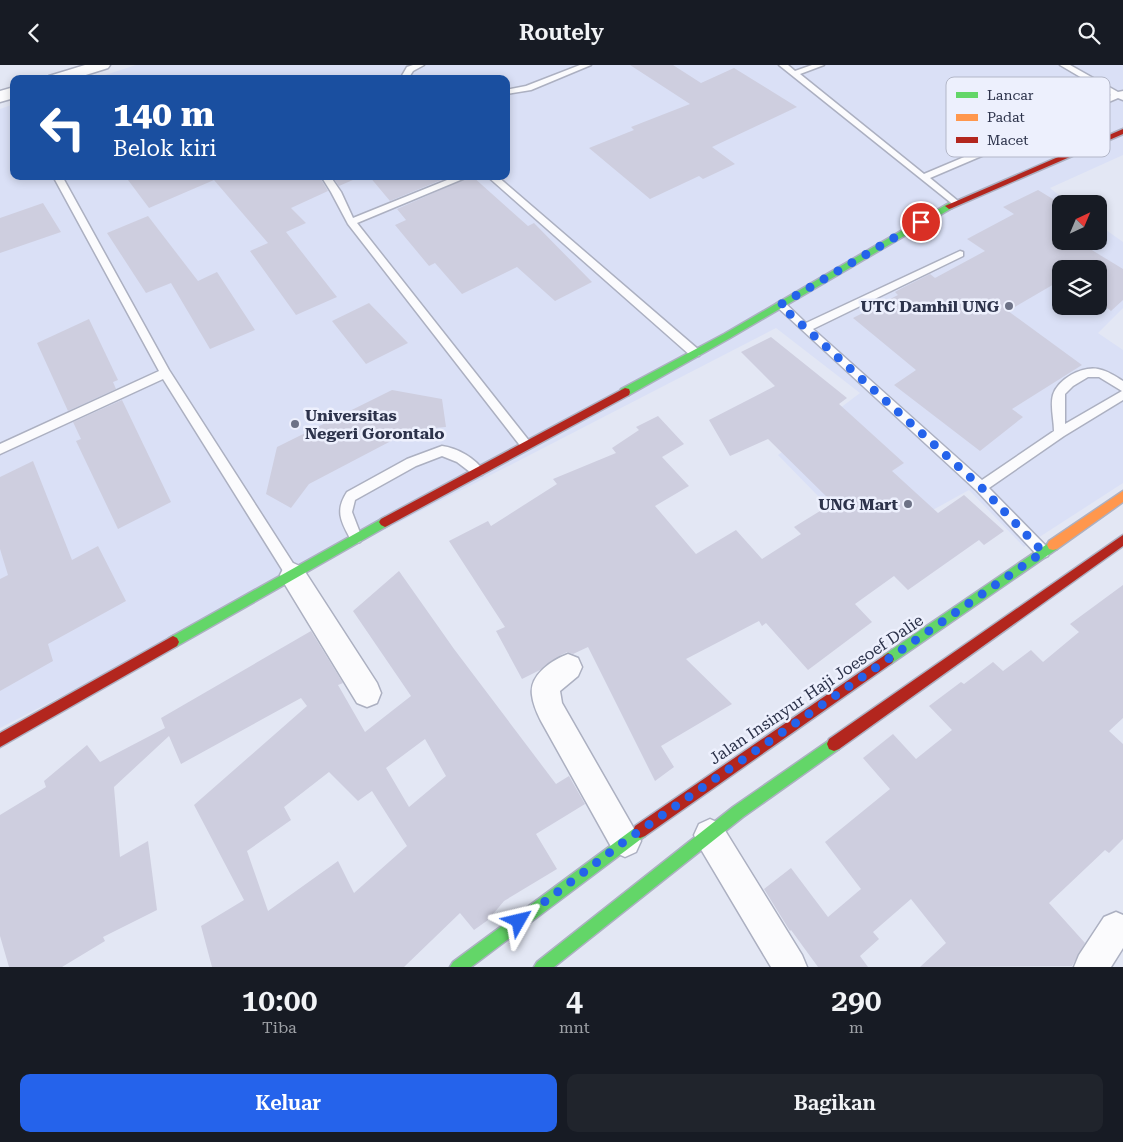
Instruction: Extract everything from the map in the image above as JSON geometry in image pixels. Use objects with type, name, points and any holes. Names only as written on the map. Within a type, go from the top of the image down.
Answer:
[{"type":"street","points":[[68,75],[102,65]]},
{"type":"street","points":[[1110,137],[1123,131]]},
{"type":"street","points":[[0,740],[356,538],[631,390],[956,203],[1063,157]]},
{"type":"street","name":"Jalan Insinyur Haji Joesoef Dalie","points":[[458,967],[625,841],[1123,496]]},
{"type":"street","points":[[542,967],[710,835],[736,809],[1123,540]]},
{"type":"street","points":[[293,575],[367,693]]},
{"type":"street","points":[[568,667],[550,682],[545,689],[545,696],[555,720],[625,841]]},
{"type":"street","points":[[713,779],[723,792]]},
{"type":"street","points":[[710,835],[790,967]]},
{"type":"street","points":[[1091,967],[1116,929]]},
{"type":"lane","points":[[406,75],[410,69],[420,65]]},
{"type":"lane","points":[[510,92],[528,88],[587,65]]},
{"type":"lane","points":[[783,65],[956,203]]},
{"type":"lane","points":[[793,74],[820,65]]},
{"type":"lane","points":[[1064,65],[1087,77]]},
{"type":"lane","points":[[925,177],[973,157]]},
{"type":"lane","points":[[59,180],[165,373],[293,575]]},
{"type":"lane","points":[[328,180],[351,222],[526,445]]},
{"type":"lane","points":[[351,222],[456,180]]},
{"type":"lane","points":[[496,180],[694,353]]},
{"type":"lane","points":[[805,328],[960,254]]},
{"type":"lane","points":[[780,305],[981,487],[1043,552]]},
{"type":"lane","points":[[1060,433],[1058,396],[1062,387],[1067,382],[1097,372],[1123,387]]},
{"type":"lane","points":[[0,449],[165,373]]},
{"type":"lane","points":[[981,487],[1060,433],[1123,395]]},
{"type":"lane","points":[[356,538],[344,510],[351,496],[404,467],[440,451],[452,453],[462,458],[478,473]]},
{"type":"shaded area","name":"Universitas Negeri Gorontalo","points":[[136,65],[1123,65],[1123,155],[1050,188],[1059,195],[1052,195],[1052,250],[1108,250],[1108,231],[1123,242],[1123,308],[1098,333],[1123,350],[1123,483],[1024,547],[969,490],[902,527],[856,535],[778,455],[860,393],[776,328],[0,728],[0,109],[10,105],[10,180],[510,180],[510,75],[105,75]]},
{"type":"building","points":[[630,65],[673,65],[701,83],[734,68],[797,107],[712,147],[735,164],[703,179],[699,176],[650,199],[589,148],[634,130],[631,127],[690,104]]},
{"type":"building","points":[[128,180],[214,180],[149,208]]},
{"type":"building","points":[[214,180],[321,180],[328,191],[291,208],[306,223],[286,232],[337,297],[296,315],[250,251],[268,243]]},
{"type":"building","points":[[335,180],[353,180],[339,186]]},
{"type":"building","points":[[372,180],[441,180],[390,201]]},
{"type":"building","points":[[463,180],[476,180],[528,226],[534,223],[592,282],[555,301],[517,267],[462,294],[435,263],[429,266],[395,225],[406,220],[397,209]]},
{"type":"building","points":[[1038,190],[1052,199],[1052,250],[1092,250],[1123,269],[1123,300],[1111,311],[1107,308],[1107,260],[1052,260],[1052,285],[1008,311],[1082,365],[1012,409],[1023,417],[980,451],[894,385],[916,370],[853,318],[898,295],[895,292],[902,288],[930,274],[935,278],[985,251],[967,239],[1014,214],[1003,207]]},
{"type":"building","points":[[43,203],[61,232],[0,253],[0,218]]},
{"type":"building","points":[[148,216],[198,281],[217,272],[255,330],[210,349],[171,283],[146,293],[107,233]]},
{"type":"building","points":[[369,303],[408,343],[366,364],[332,321]]},
{"type":"building","points":[[89,319],[118,380],[113,382],[116,389],[68,411],[37,343]]},
{"type":"building","points":[[771,337],[847,398],[839,404],[904,463],[892,471],[938,513],[964,495],[1004,531],[984,545],[979,540],[908,590],[894,576],[855,604],[872,622],[808,670],[766,623],[762,626],[759,621],[686,659],[732,704],[661,746],[674,767],[655,781],[588,647],[573,654],[567,652],[540,670],[522,679],[496,631],[505,627],[449,541],[488,521],[491,526],[557,484],[553,479],[616,453],[612,448],[639,430],[636,427],[658,416],[684,444],[662,457],[689,486],[655,506],[696,554],[736,530],[762,559],[801,534],[794,527],[833,503],[768,439],[730,456],[709,420],[775,386],[741,352]]},
{"type":"building","points":[[392,390],[442,399],[446,427],[412,430],[309,484],[291,508],[266,494],[277,447]]},
{"type":"building","points":[[122,400],[171,502],[118,529],[76,441],[81,439],[73,422]]},
{"type":"building","points":[[33,461],[72,560],[98,546],[126,601],[48,644],[53,661],[0,691],[0,579],[8,575],[0,549],[0,477]]},
{"type":"building","points":[[399,571],[454,649],[556,784],[569,776],[585,804],[536,834],[557,869],[504,901],[488,920],[474,930],[460,913],[404,967],[212,967],[201,926],[244,900],[194,805],[307,706],[301,698],[181,764],[169,736],[114,787],[120,857],[148,841],[157,910],[103,937],[105,941],[62,967],[9,967],[0,936],[0,815],[46,787],[44,781],[87,745],[100,762],[165,728],[161,718],[311,631],[343,683],[338,685],[365,732],[411,696],[353,611]],"holes":[[[425,739],[446,776],[409,807],[386,768]],[[329,772],[358,801],[372,791],[407,846],[354,893],[338,861],[268,911],[247,851],[291,820],[284,807]]]},
{"type":"building","points":[[1123,585],[1123,718],[1109,731],[1123,744],[1123,839],[1109,853],[1105,850],[1049,903],[1085,943],[1072,966],[920,967],[946,943],[911,899],[873,932],[879,939],[860,956],[868,967],[818,967],[790,931],[764,889],[791,868],[828,917],[861,889],[825,842],[890,789],[863,758],[893,734],[916,759],[952,730],[929,706],[961,682],[964,684],[993,662],[1003,671],[1031,650],[1043,662],[1079,632],[1070,624]]},
{"type":"traffic: fast","points":[[625,392],[727,336],[949,206]]},
{"type":"traffic: fast","points":[[173,642],[385,522]]},
{"type":"traffic: fast","points":[[888,659],[1053,545]]},
{"type":"traffic: fast","points":[[542,967],[738,812],[834,744]]},
{"type":"traffic: fast","points":[[458,967],[640,831]]},
{"type":"traffic: slow","points":[[1053,545],[1123,496]]},
{"type":"traffic: jam","points":[[1110,137],[1123,131]]},
{"type":"traffic: jam","points":[[949,206],[1063,157]]},
{"type":"traffic: jam","points":[[385,522],[625,392]]},
{"type":"traffic: jam","points":[[834,744],[1123,540]]},
{"type":"traffic: jam","points":[[0,740],[173,642]]},
{"type":"traffic: jam","points":[[640,831],[888,659]]},
{"type":"place","name":"UTC Damhil UNG","points":[[1009,306]]},
{"type":"place","name":"Universitas Negeri Gorontalo","points":[[295,424]]},
{"type":"place","name":"UNG Mart","points":[[908,504]]},
{"type":"route","points":[[519,921],[625,841],[713,779],[1043,552],[981,487],[780,305],[921,222]]}]
